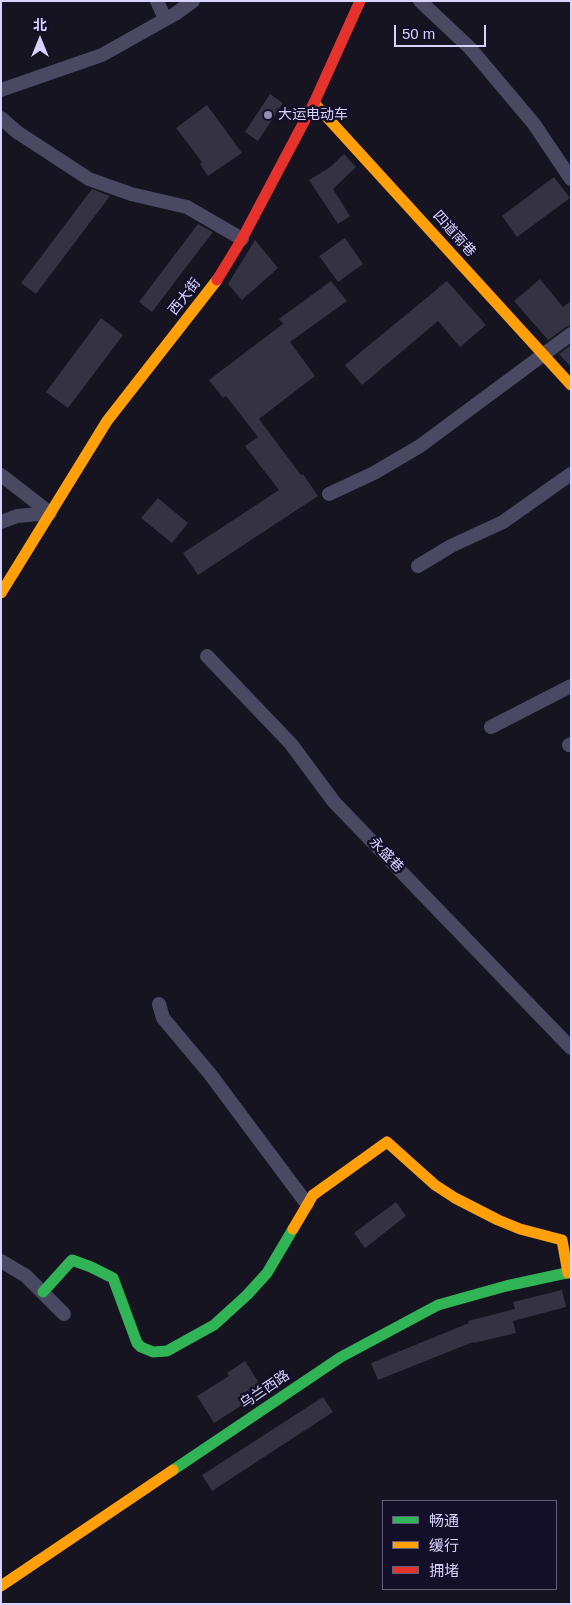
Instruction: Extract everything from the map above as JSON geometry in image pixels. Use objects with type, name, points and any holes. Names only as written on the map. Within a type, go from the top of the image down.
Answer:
[{"type":"main road","name":"西大街","points":[[1,592],[107,422],[212,288],[242,239],[314,103],[360,1]]},
{"type":"main road","name":"四道南巷","points":[[314,103],[571,386]]},
{"type":"main road","points":[[43,1292],[72,1260],[91,1267],[113,1278],[137,1343],[141,1347],[153,1352],[167,1351],[214,1325],[247,1295],[267,1272],[312,1195],[387,1142],[435,1185],[455,1198],[498,1220],[527,1231],[562,1240],[570,1272]]},
{"type":"main road","name":"乌兰西路","points":[[1,1586],[341,1357],[438,1305],[506,1286],[570,1272]]},
{"type":"street","points":[[158,1],[166,19]]},
{"type":"street","points":[[1,90],[102,56],[193,1]]},
{"type":"street","points":[[420,1],[470,48],[528,116],[571,179]]},
{"type":"street","points":[[1,118],[17,132],[89,179],[131,194],[187,207],[242,239]]},
{"type":"street","points":[[328,494],[374,472],[420,446],[571,334]]},
{"type":"street","points":[[1,474],[50,513]]},
{"type":"street","points":[[418,566],[451,546],[503,522],[571,474]]},
{"type":"street","points":[[1,522],[17,516],[50,513]]},
{"type":"street","name":"永盛巷","points":[[207,656],[291,744],[334,802],[571,1048]]},
{"type":"street","points":[[491,727],[571,686]]},
{"type":"street","points":[[159,1004],[163,1018],[210,1074],[307,1204]]},
{"type":"street","points":[[1,1261],[26,1276],[64,1314]]},
{"type":"building","points":[[270,94],[283,103],[258,141],[245,132]]},
{"type":"building","points":[[207,105],[242,153],[208,176],[200,164],[202,162],[176,128]]},
{"type":"building","points":[[344,154],[356,167],[333,189],[350,216],[338,224],[309,180],[329,168]]},
{"type":"building","points":[[554,177],[570,198],[517,237],[502,216]]},
{"type":"building","points":[[92,189],[110,196],[36,294],[21,283]]},
{"type":"building","points":[[198,224],[213,232],[152,312],[139,302]]},
{"type":"building","points":[[345,238],[363,264],[338,282],[319,256]]},
{"type":"building","points":[[255,240],[278,268],[242,300],[228,284]]},
{"type":"building","points":[[540,279],[563,307],[571,301],[571,325],[548,340],[514,301]]},
{"type":"building","points":[[331,281],[347,301],[290,342],[315,376],[259,419],[318,496],[198,575],[183,553],[279,490],[245,446],[258,437],[226,396],[223,398],[209,380],[283,324],[279,319]]},
{"type":"building","points":[[447,281],[486,325],[460,347],[438,321],[362,385],[345,365]]},
{"type":"building","points":[[101,318],[123,335],[68,408],[46,392]]},
{"type":"building","points":[[571,345],[571,367],[559,354]]},
{"type":"building","points":[[158,498],[188,523],[172,543],[141,518]]},
{"type":"building","points":[[396,1202],[406,1216],[365,1248],[354,1233]]},
{"type":"building","points":[[562,1290],[566,1307],[513,1321],[516,1333],[473,1342],[378,1380],[371,1363],[469,1323],[468,1321],[515,1309],[513,1302]]},
{"type":"building","points":[[245,1361],[264,1391],[214,1423],[197,1396],[229,1376],[227,1373]]},
{"type":"building","points":[[323,1397],[333,1412],[212,1491],[202,1475]]},
{"type":"traffic: fast","points":[[43,1292],[72,1260],[91,1267],[113,1278],[137,1343],[141,1347],[153,1352],[167,1351],[214,1325],[247,1295],[267,1273],[293,1229]]},
{"type":"traffic: fast","points":[[173,1470],[341,1357],[438,1305],[506,1286],[571,1272]]},
{"type":"traffic: slow","points":[[314,103],[571,385]]},
{"type":"traffic: slow","points":[[1,593],[107,421],[217,280]]},
{"type":"traffic: slow","points":[[293,1229],[313,1195],[387,1142],[435,1185],[455,1198],[520,1229],[562,1240],[568,1273]]},
{"type":"traffic: slow","points":[[1,1586],[173,1470]]},
{"type":"traffic: jam","points":[[217,280],[242,239],[314,103],[360,1]]},
{"type":"place","name":"大运电动车","points":[[268,115]]}]
